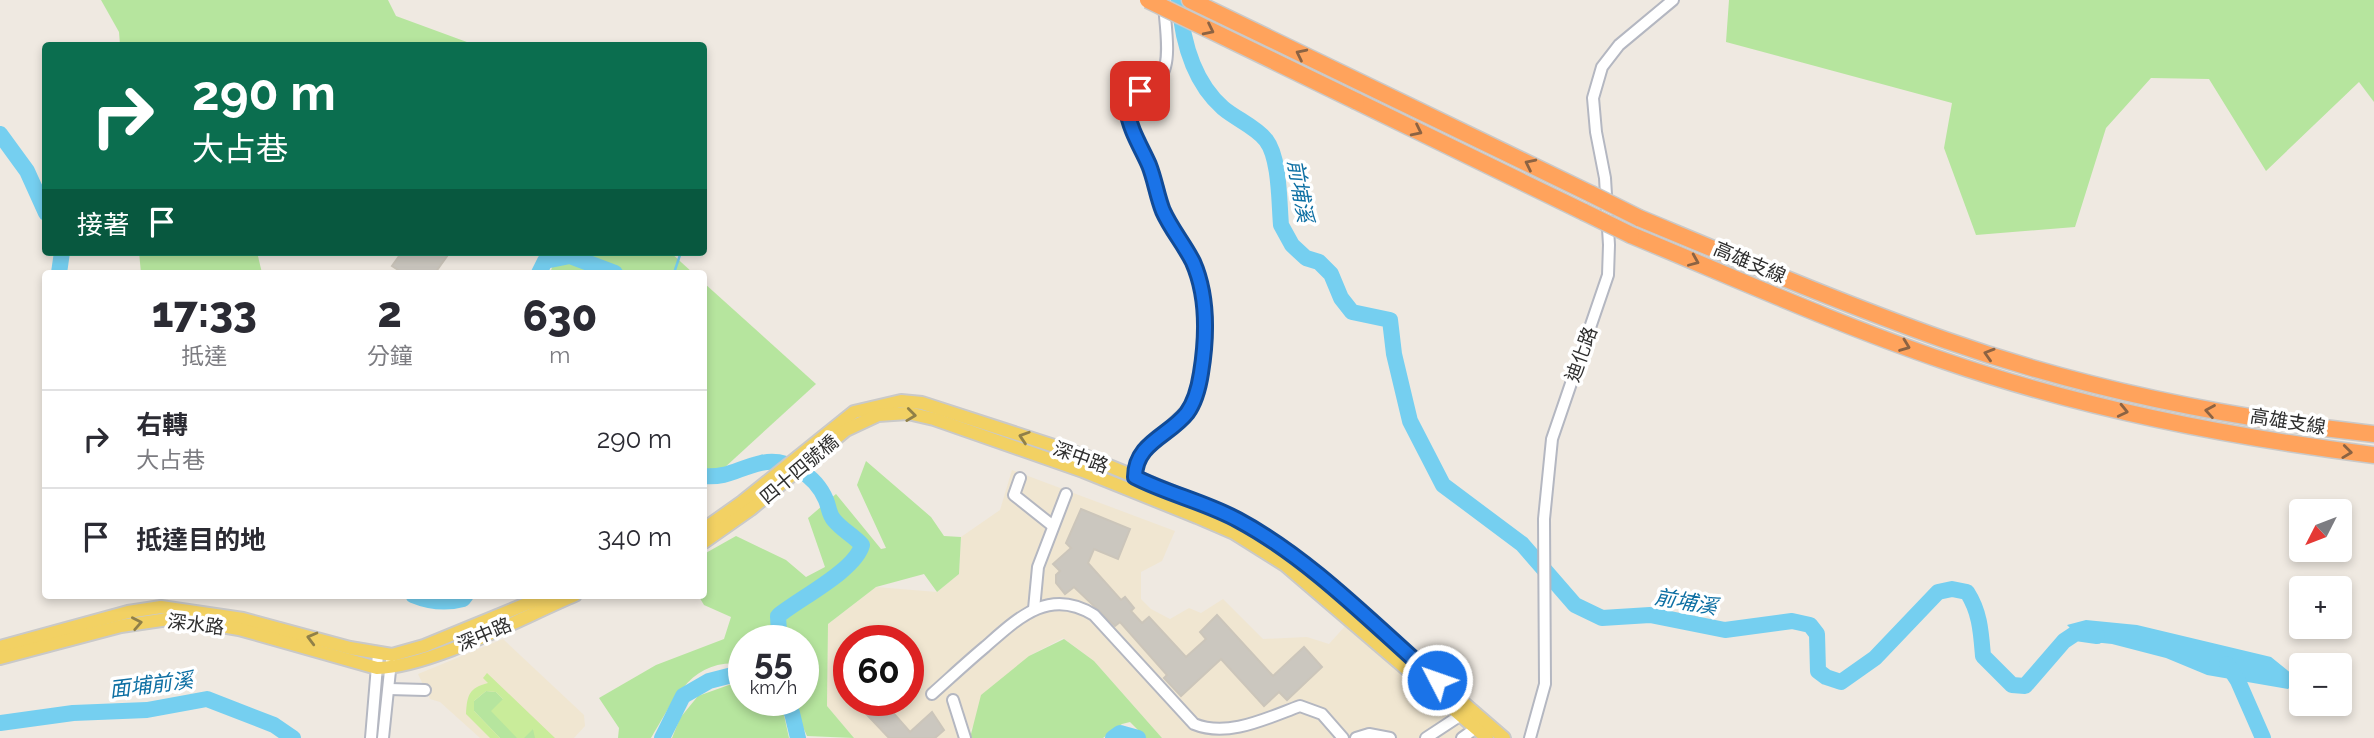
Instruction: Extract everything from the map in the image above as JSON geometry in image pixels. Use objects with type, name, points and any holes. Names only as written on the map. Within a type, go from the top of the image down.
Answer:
[{"type":"highway","name":"高雄支線","points":[[1148,0],[1631,234],[1786,300],[1933,357],[2062,397],[2185,425],[2295,445],[2374,455]]},
{"type":"highway","name":"高雄支線","points":[[1190,0],[1639,218],[1945,340],[2063,376],[2191,407],[2297,426],[2374,434]]},
{"type":"main road","name":"深中路","points":[[840,428],[861,409],[901,401],[922,403],[1135,472],[1236,519],[1295,557],[1477,722],[1487,738]]},
{"type":"main road","name":"深中路","points":[[840,428],[878,415],[908,413],[934,419],[1138,493],[1234,533],[1286,565],[1461,715],[1504,738]]},
{"type":"main road","name":"四十四號橋","points":[[746,505],[840,428]]},
{"type":"main road","points":[[707,527],[746,505]]},
{"type":"main road","points":[[707,539],[746,505]]},
{"type":"main road","name":"深中路","points":[[391,661],[538,599]]},
{"type":"main road","name":"深中路","points":[[391,661],[463,644],[566,599]]},
{"type":"main road","name":"深水路","points":[[0,647],[128,612],[161,607],[243,619],[378,661]]},
{"type":"main road","name":"深水路","points":[[0,658],[121,626],[175,618],[239,629],[378,661],[391,661]]},
{"type":"street","points":[[1138,493],[1135,472],[1145,449],[1187,413],[1197,393],[1204,335],[1205,298],[1201,286],[1192,261],[1162,208],[1158,190],[1129,121],[1127,110],[1140,91],[1162,74],[1167,65],[1164,0]]},
{"type":"street","name":"迪化路","points":[[1530,738],[1545,684],[1544,519],[1552,439],[1608,275],[1605,178],[1593,98],[1602,67],[1619,45],[1673,0]]},
{"type":"street","points":[[1020,478],[1014,495],[1054,526]]},
{"type":"street","points":[[1034,608],[1038,567],[1066,494]]},
{"type":"street","points":[[932,694],[1022,614],[1034,608],[1068,605],[1082,608],[1094,615],[1194,724],[1210,734],[1232,736],[1251,731],[1300,706],[1322,714],[1343,738]]},
{"type":"street","points":[[378,661],[384,694],[383,738]]},
{"type":"street","points":[[371,738],[391,661]]},
{"type":"street","points":[[384,694],[425,690]]},
{"type":"street","points":[[953,701],[965,738]]},
{"type":"street","points":[[1426,738],[1461,715]]},
{"type":"street","points":[[1462,738],[1477,722]]},
{"type":"street","points":[[1356,738],[1369,734],[1390,738]]},
{"type":"shaded area","points":[[1012,470],[1175,531],[1162,561],[1141,572],[1141,599],[1151,609],[1170,619],[1189,608],[1201,613],[1223,599],[1263,639],[1307,637],[1329,644],[1347,624],[1479,738],[1162,738],[1094,661],[1063,638],[1029,656],[971,729],[970,738],[854,738],[835,716],[924,716],[924,625],[833,625],[833,713],[827,706],[828,624],[876,587],[937,592],[959,574],[961,537],[1000,510]]},
{"type":"shaded area","points":[[503,639],[584,715],[585,726],[574,738],[480,738],[440,702],[430,699],[418,674]]},
{"type":"green space","points":[[101,0],[388,0],[396,16],[467,42],[120,42],[119,32]]},
{"type":"green space","points":[[1729,0],[2374,0],[2374,102],[2359,82],[2266,171],[2209,79],[2151,78],[2106,128],[2075,227],[1976,235],[1944,148],[1952,103],[1726,42]]},
{"type":"green space","points":[[139,256],[258,256],[261,270],[141,270]]},
{"type":"green space","points":[[556,256],[674,256],[690,270],[551,270]]},
{"type":"green space","points":[[707,286],[816,384],[711,480],[707,475]]},
{"type":"green space","points":[[866,461],[931,517],[944,536],[961,537],[959,574],[937,592],[924,574],[876,587],[828,624],[827,706],[854,738],[807,736],[798,716],[819,716],[819,625],[728,625],[731,617],[704,605],[700,599],[707,599],[707,552],[736,536],[786,560],[806,577],[825,567],[808,518],[836,494],[881,549],[886,548],[857,485]]},
{"type":"green space","points":[[728,626],[728,664],[710,667],[686,684],[651,738],[618,738],[619,728],[599,698],[656,665],[724,639]]},
{"type":"green space","points":[[1064,639],[1094,661],[1162,738],[1146,738],[1130,722],[1122,724],[1103,738],[970,738],[981,695],[1029,656]]},
{"type":"green space","points":[[487,673],[555,738],[535,738],[533,729],[524,738],[517,738],[491,711],[503,699],[496,692],[486,691],[474,701],[474,711],[500,738],[490,738],[466,714],[470,693],[488,683],[483,678]]},
{"type":"green space","points":[[728,685],[728,716],[784,716],[789,738],[672,738],[680,718],[698,696]]},
{"type":"green space","points":[[486,691],[496,692],[536,732],[535,738],[500,738],[474,711],[474,701]]},
{"type":"water","points":[[2086,620],[2137,625],[2271,657],[2289,672],[2289,688],[2207,675],[2166,658],[2112,644],[2083,641],[2067,625]]},
{"type":"building","points":[[399,256],[447,256],[437,270],[398,270],[392,266]]},
{"type":"building","points":[[1081,509],[1130,529],[1118,559],[1094,549],[1088,563],[1121,600],[1125,597],[1134,608],[1131,611],[1142,623],[1149,617],[1186,657],[1206,639],[1200,632],[1217,615],[1273,676],[1304,647],[1322,667],[1287,700],[1279,692],[1264,706],[1221,659],[1181,696],[1164,678],[1167,675],[1120,622],[1115,626],[1074,587],[1065,594],[1056,583],[1056,575],[1060,571],[1053,564],[1071,548],[1066,543]]},
{"type":"building","points":[[932,712],[944,730],[935,738],[889,738],[868,716],[896,716],[910,732]]},
{"type":"waterway","name":"前埔溪","points":[[1179,0],[1186,44],[1203,85],[1223,108],[1257,131],[1271,148],[1278,181],[1281,225],[1292,245],[1306,258],[1319,262],[1331,274],[1341,298],[1352,312],[1390,320],[1394,354],[1410,421],[1443,485],[1522,544],[1575,605],[1602,618],[1650,615],[1725,630],[1792,621],[1810,625],[1817,634],[1818,671],[1841,682],[1875,658],[1938,592],[1952,589],[1967,592],[1977,615],[1983,656],[2012,685],[2025,686],[2064,641],[2076,633],[2097,636]]},
{"type":"waterway","points":[[0,134],[27,171],[42,204]]},
{"type":"waterway","points":[[59,270],[61,256]]},
{"type":"waterway","points":[[540,270],[545,261],[570,256]]},
{"type":"waterway","points":[[570,256],[607,270]]},
{"type":"waterway","points":[[675,270],[680,256]]},
{"type":"waterway","points":[[707,476],[727,474],[771,462],[800,470],[821,491],[832,518],[862,545],[849,565],[778,616],[779,625]]},
{"type":"waterway","points":[[426,599],[444,602],[463,599]]},
{"type":"waterway","name":"前埔溪","points":[[2227,664],[2238,681],[2263,738]]},
{"type":"waterway","name":"面埔前溪","points":[[662,738],[683,696],[709,681],[728,676]]},
{"type":"waterway","name":"面埔前溪","points":[[0,723],[73,713],[147,710],[207,699],[274,725],[293,738]]},
{"type":"waterway","name":"面埔前溪","points":[[793,716],[798,738]]},
{"type":"waterway","name":"面埔前溪","points":[[1113,738],[1120,733],[1138,738]]},
{"type":"route","points":[[1140,91],[1127,110],[1129,121],[1149,165],[1162,208],[1192,261],[1205,298],[1201,371],[1197,393],[1187,413],[1163,432],[1138,458],[1135,477],[1236,519],[1266,537],[1295,557],[1437,680]]}]
